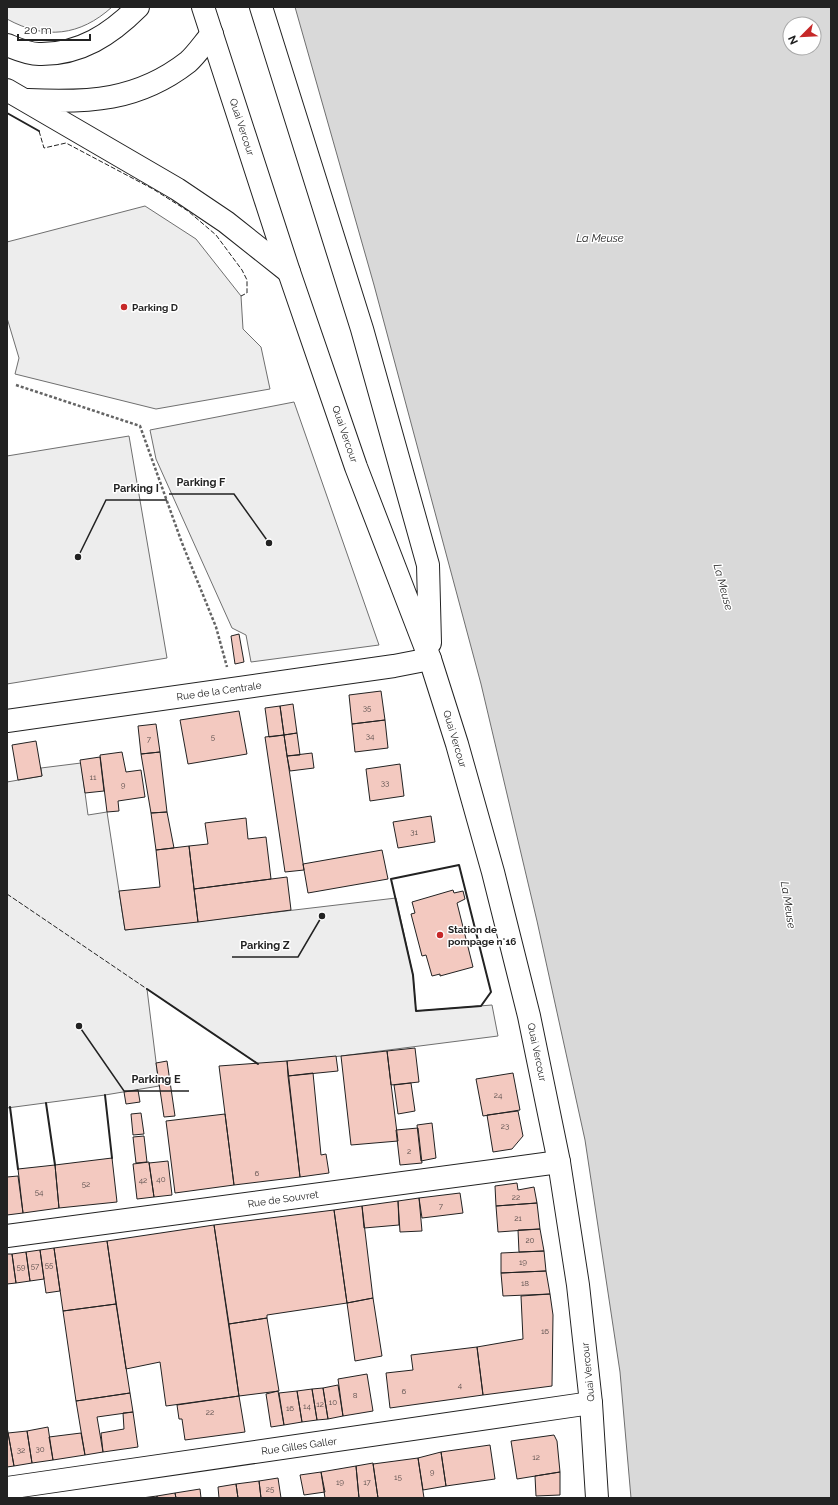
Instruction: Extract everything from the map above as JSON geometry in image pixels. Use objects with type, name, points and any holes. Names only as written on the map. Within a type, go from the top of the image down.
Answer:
[{"type":"main road","points":[[7,45],[21,51],[38,54],[71,50],[98,40],[113,30],[138,7]]},
{"type":"main road","name":"Quai Vercour","points":[[203,7],[288,272],[356,467],[430,659],[457,744],[493,872],[529,1016],[558,1162],[578,1285],[591,1403],[597,1498]]},
{"type":"main road","points":[[261,7],[362,329],[428,565],[430,659]]},
{"type":"main road","points":[[16,95],[69,102],[98,100],[122,95],[149,86],[167,76],[189,61],[212,34]]},
{"type":"main road","points":[[16,95],[177,189],[226,222],[288,272]]},
{"type":"main road","name":"Rue de la Centrale","points":[[7,721],[394,666],[430,659]]},
{"type":"main road","name":"Rue de Souvret","points":[[7,1236],[558,1162]]},
{"type":"main road","name":"Rue Gilles Galler","points":[[7,1488],[591,1403]]},
{"type":"path","points":[[16,385],[140,426],[182,543],[216,627],[233,689]]},
{"type":"shaded area","points":[[7,7],[112,7],[100,17],[75,29],[62,32],[48,32],[21,26],[7,19]]},
{"type":"shaded area","name":"Parking D","points":[[145,206],[196,239],[241,296],[243,329],[261,347],[270,389],[156,409],[15,374],[19,358],[7,318],[7,242]]},
{"type":"shaded area","points":[[294,402],[379,645],[251,662],[246,635],[232,628],[156,459],[150,430]]},
{"type":"shaded area","points":[[129,436],[167,658],[7,684],[7,456]]},
{"type":"shaded area","points":[[81,763],[88,815],[107,812],[125,930],[396,898],[413,975],[416,1011],[492,1005],[498,1036],[341,1056],[258,1064],[147,989],[159,1086],[7,1108],[7,782],[42,776],[41,768]]},
{"type":"water","name":"La Meuse","points":[[295,7],[831,7],[831,1498],[631,1498],[620,1372],[585,1140],[537,921],[481,684],[374,285]]},
{"type":"building","points":[[239,634],[244,662],[235,664],[231,636]]},
{"type":"building","points":[[381,691],[385,720],[352,724],[349,695]]},
{"type":"building","points":[[293,704],[297,733],[284,735],[280,706]]},
{"type":"building","points":[[280,706],[284,735],[269,737],[265,708]]},
{"type":"building","points":[[239,711],[247,754],[188,764],[180,720]]},
{"type":"building","points":[[385,720],[388,748],[355,752],[352,724]]},
{"type":"building","points":[[156,724],[160,752],[141,754],[138,726]]},
{"type":"building","points":[[297,733],[300,755],[287,756],[284,735]]},
{"type":"building","points":[[284,735],[304,870],[285,872],[265,737]]},
{"type":"building","points":[[36,741],[42,776],[18,780],[12,745]]},
{"type":"building","points":[[122,752],[126,772],[141,770],[145,797],[118,801],[119,811],[107,812],[100,755]]},
{"type":"building","points":[[160,752],[167,812],[151,813],[141,754]]},
{"type":"building","points":[[312,753],[314,768],[290,771],[287,756]]},
{"type":"building","points":[[100,757],[104,791],[85,793],[80,760]]},
{"type":"building","points":[[400,764],[404,796],[370,801],[366,769]]},
{"type":"building","points":[[167,812],[174,848],[156,850],[151,813]]},
{"type":"building","points":[[431,816],[435,842],[398,848],[393,822]]},
{"type":"building","points":[[246,818],[248,839],[266,837],[271,879],[194,889],[189,846],[208,844],[205,823]]},
{"type":"building","points":[[189,846],[198,922],[125,930],[119,891],[160,887],[156,850]]},
{"type":"building","points":[[382,850],[388,879],[308,893],[303,864]]},
{"type":"building","points":[[287,877],[291,910],[198,922],[194,889]]},
{"type":"building","name":"Station de pompage n°16","points":[[453,890],[454,893],[463,891],[465,899],[457,903],[473,967],[440,976],[440,974],[432,976],[426,955],[422,956],[411,914],[415,913],[412,902]]},
{"type":"building","points":[[415,1048],[419,1082],[391,1085],[387,1051]]},
{"type":"building","points":[[387,1051],[398,1141],[351,1145],[341,1056]]},
{"type":"building","points":[[336,1056],[338,1071],[288,1076],[287,1061]]},
{"type":"building","points":[[167,1061],[175,1116],[164,1117],[156,1063]]},
{"type":"building","points":[[287,1061],[300,1177],[234,1185],[219,1066]]},
{"type":"building","points":[[313,1073],[321,1155],[326,1154],[329,1173],[300,1177],[288,1076]]},
{"type":"building","points":[[513,1073],[520,1110],[483,1116],[476,1079]]},
{"type":"building","points":[[411,1083],[415,1111],[398,1114],[394,1085]]},
{"type":"building","points":[[138,1090],[140,1102],[126,1104],[124,1092]]},
{"type":"building","points":[[518,1111],[523,1136],[512,1149],[493,1152],[487,1115]]},
{"type":"building","points":[[141,1113],[144,1134],[133,1135],[131,1114]]},
{"type":"building","points":[[225,1114],[234,1185],[175,1193],[166,1121]]},
{"type":"building","points":[[432,1123],[436,1158],[421,1161],[417,1125]]},
{"type":"building","points":[[418,1128],[422,1163],[400,1165],[396,1130]]},
{"type":"building","points":[[144,1136],[147,1162],[136,1163],[133,1137]]},
{"type":"building","points":[[112,1158],[117,1202],[59,1208],[55,1165]]},
{"type":"building","points":[[168,1161],[172,1195],[154,1197],[149,1163]]},
{"type":"building","points":[[149,1162],[154,1197],[137,1199],[133,1164]]},
{"type":"building","points":[[55,1165],[59,1208],[23,1213],[18,1169]]},
{"type":"building","points":[[18,1176],[23,1213],[7,1215],[7,1177]]},
{"type":"building","points":[[517,1183],[518,1190],[534,1187],[537,1203],[496,1206],[495,1186]]},
{"type":"building","points":[[460,1193],[463,1213],[422,1218],[419,1198]]},
{"type":"building","points":[[419,1198],[422,1231],[400,1232],[398,1201]]},
{"type":"building","points":[[398,1201],[399,1225],[364,1228],[362,1206]]},
{"type":"building","points":[[537,1203],[540,1229],[498,1232],[496,1206]]},
{"type":"building","points":[[362,1206],[373,1298],[347,1303],[334,1210]]},
{"type":"building","points":[[334,1210],[347,1303],[267,1315],[267,1318],[229,1324],[214,1225]]},
{"type":"building","points":[[214,1225],[239,1396],[166,1406],[160,1362],[126,1369],[107,1241]]},
{"type":"building","points":[[540,1229],[544,1251],[519,1252],[518,1230]]},
{"type":"building","points":[[107,1241],[116,1304],[63,1311],[54,1248]]},
{"type":"building","points":[[54,1248],[60,1291],[46,1293],[40,1250]]},
{"type":"building","points":[[40,1250],[44,1279],[30,1281],[26,1252]]},
{"type":"building","points":[[544,1251],[546,1271],[501,1273],[501,1253]]},
{"type":"building","points":[[26,1252],[30,1281],[16,1283],[12,1254]]},
{"type":"building","points":[[7,1254],[12,1254],[16,1283],[7,1284]]},
{"type":"building","points":[[546,1271],[550,1294],[503,1296],[501,1273]]},
{"type":"building","points":[[550,1294],[553,1315],[552,1386],[483,1395],[477,1347],[523,1339],[521,1296]]},
{"type":"building","points":[[373,1298],[382,1356],[355,1361],[347,1303]]},
{"type":"building","points":[[116,1304],[130,1393],[76,1401],[63,1311]]},
{"type":"building","points":[[267,1318],[279,1391],[239,1396],[229,1324]]},
{"type":"building","points":[[477,1347],[483,1395],[390,1408],[386,1373],[413,1370],[411,1355]]},
{"type":"building","points":[[367,1374],[373,1411],[343,1416],[338,1379]]},
{"type":"building","points":[[338,1385],[343,1416],[328,1419],[323,1388]]},
{"type":"building","points":[[323,1388],[328,1419],[317,1420],[312,1389]]},
{"type":"building","points":[[312,1389],[317,1420],[302,1422],[297,1391]]},
{"type":"building","points":[[278,1391],[284,1425],[271,1427],[266,1394]]},
{"type":"building","points":[[297,1391],[302,1422],[284,1425],[279,1393]]},
{"type":"building","points":[[130,1393],[133,1412],[97,1417],[103,1452],[85,1455],[76,1401]]},
{"type":"building","points":[[239,1396],[245,1432],[185,1440],[182,1419],[179,1419],[177,1405]]},
{"type":"building","points":[[133,1412],[138,1447],[103,1452],[101,1433],[124,1429],[123,1413]]},
{"type":"building","points":[[7,1427],[14,1466],[7,1467]]},
{"type":"building","points":[[48,1427],[53,1460],[32,1463],[27,1431]]},
{"type":"building","points":[[27,1431],[32,1463],[14,1466],[8,1433]]},
{"type":"building","points":[[81,1433],[85,1455],[53,1460],[49,1437]]},
{"type":"building","points":[[554,1435],[557,1441],[560,1472],[517,1479],[511,1441]]},
{"type":"building","points":[[490,1445],[495,1479],[446,1486],[441,1452]]},
{"type":"building","points":[[441,1452],[446,1486],[423,1490],[418,1458]]},
{"type":"building","points":[[418,1458],[424,1498],[378,1498],[373,1464]]},
{"type":"building","points":[[373,1463],[378,1498],[359,1498],[356,1466]]},
{"type":"building","points":[[356,1466],[359,1498],[325,1498],[321,1472]]},
{"type":"building","points":[[321,1472],[325,1492],[304,1495],[300,1475]]},
{"type":"building","points":[[560,1472],[560,1495],[536,1496],[535,1476]]},
{"type":"building","points":[[278,1478],[281,1498],[261,1498],[259,1481]]},
{"type":"building","points":[[259,1481],[261,1498],[238,1498],[236,1484]]},
{"type":"building","points":[[236,1484],[238,1498],[219,1498],[218,1487]]},
{"type":"building","points":[[200,1489],[201,1498],[176,1498],[175,1493]]},
{"type":"building","points":[[175,1493],[176,1498],[157,1498],[157,1496]]},
{"type":"building","points":[[157,1496],[157,1498],[142,1498]]},
{"type":"fence","points":[[39,131],[44,148],[66,143],[153,189],[188,211],[216,235],[242,270],[247,280],[247,293],[241,296]]},
{"type":"fence","points":[[7,894],[147,989]]},
{"type":"wall","points":[[7,113],[39,131]]},
{"type":"wall","points":[[459,865],[491,992],[481,1006],[416,1011],[413,975],[391,879],[459,865]]},
{"type":"wall","points":[[147,989],[258,1064]]},
{"type":"wall","points":[[105,1095],[112,1158]]},
{"type":"wall","points":[[46,1103],[55,1165]]},
{"type":"wall","points":[[10,1107],[18,1169]]},
{"type":"place","name":"Parking D","points":[[124,307]]},
{"type":"place","name":"Parking F","points":[[269,543]]},
{"type":"place","name":"Parking I","points":[[78,557]]},
{"type":"place","name":"Parking Z","points":[[322,916]]},
{"type":"place","name":"Station de pompage n°16","points":[[440,935]]},
{"type":"place","name":"Parking E","points":[[79,1026]]}]
